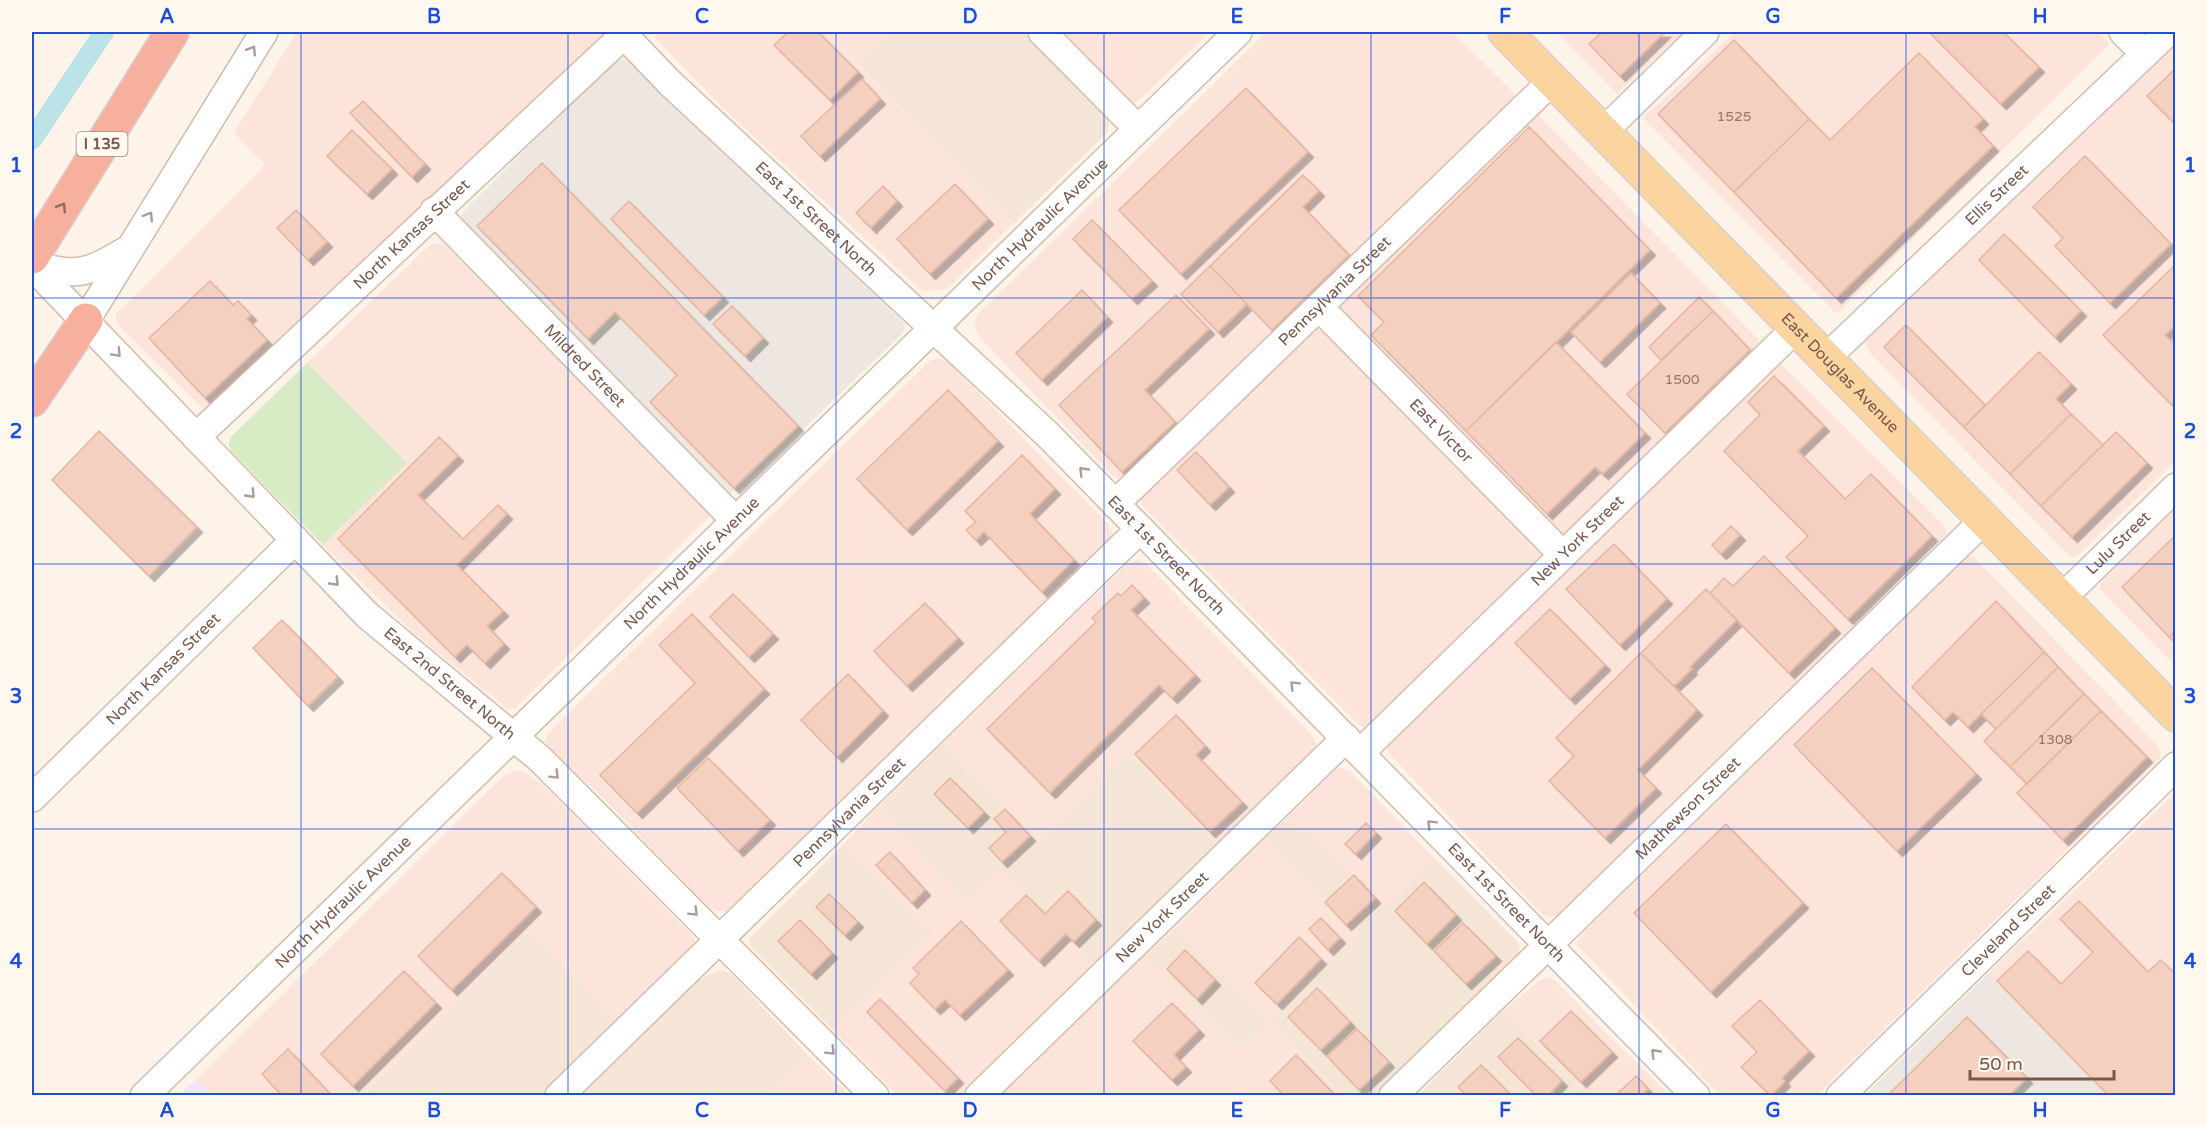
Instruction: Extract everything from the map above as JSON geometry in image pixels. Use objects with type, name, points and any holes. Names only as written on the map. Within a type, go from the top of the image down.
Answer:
[{"type":"highway","name":"I 135","points":[[32,257],[172,32]]},
{"type":"highway","points":[[32,400],[86,320]]},
{"type":"main road","name":"East Douglas Avenue","points":[[1505,32],[1554,79],[2175,715]]},
{"type":"street","points":[[86,320],[264,32]]},
{"type":"street","points":[[1042,32],[1138,129]]},
{"type":"street","name":"North Hydraulic Avenue","points":[[144,1095],[734,519],[1238,32]]},
{"type":"street","points":[[1604,131],[1705,32]]},
{"type":"street","points":[[2123,32],[2145,54]]},
{"type":"street","name":"Ellis Street","points":[[1826,358],[2168,32]]},
{"type":"street","name":"North Kansas Street","points":[[196,437],[624,33]]},
{"type":"street","name":"East 1st Street North","points":[[624,33],[670,83],[1047,434],[1696,1095]]},
{"type":"street","name":"Pennsylvania Street","points":[[1115,504],[1554,79]]},
{"type":"street","name":"Mildred Street","points":[[434,211],[734,519]]},
{"type":"street","points":[[32,266],[69,274],[99,266],[130,248]]},
{"type":"street","name":"East 2nd Street North","points":[[32,266],[367,615],[540,759],[875,1095]]},
{"type":"street","name":"East Victor","points":[[1319,307],[1563,555]]},
{"type":"street","name":"New York Street","points":[[979,1095],[1353,745],[1563,555],[1796,328]]},
{"type":"street","name":"Lulu Street","points":[[2061,599],[2175,487]]},
{"type":"street","name":"Mathewson Street","points":[[1393,1095],[1984,520]]},
{"type":"street","name":"Pennsylvania Street","points":[[559,1095],[1140,529]]},
{"type":"street","name":"North Kansas Street","points":[[32,798],[295,540]]},
{"type":"street","name":"Cleveland Street","points":[[1840,1095],[2175,766]]},
{"type":"shaded area","points":[[297,32],[597,32],[600,35],[598,42],[209,407],[202,408],[122,329],[116,321],[116,314],[265,165],[234,133]]},
{"type":"shaded area","points":[[656,32],[888,32],[856,63],[1013,224],[947,289],[922,291],[729,114],[655,38]]},
{"type":"shaded area","points":[[888,32],[1024,32],[1106,115],[1109,123],[1107,133],[1013,224],[856,62]]},
{"type":"shaded area","points":[[1061,32],[1210,32],[1137,102],[1130,101]]},
{"type":"shaded area","points":[[1267,32],[1452,32],[1512,91],[1516,98],[1122,480],[1113,476],[981,339],[974,327],[977,315]]},
{"type":"shaded area","points":[[1557,32],[1683,32],[1617,94]]},
{"type":"shaded area","points":[[1735,32],[2098,32],[2110,44],[1837,314],[1643,118]]},
{"type":"shaded area","points":[[2175,40],[2175,462],[2076,557],[2069,556],[1870,353],[1866,343],[1871,335]]},
{"type":"shaded area","points":[[622,59],[630,63],[901,320],[905,327],[902,334],[739,491],[730,493],[723,488],[462,224],[461,215],[467,208],[615,60]]},
{"type":"shaded area","points":[[1538,115],[1758,339],[1759,346],[1367,729],[1359,725],[1145,509],[1140,500],[1143,492],[1531,116]]},
{"type":"shaded area","points":[[438,243],[446,246],[708,509],[711,515],[515,708],[508,709],[415,634],[323,545],[407,463],[307,363],[430,245]]},
{"type":"shaded area","points":[[931,360],[946,360],[1109,525],[1113,534],[1112,542],[730,913],[711,909],[602,797],[549,749],[545,741],[548,733]]},
{"type":"shaded area","points":[[1780,363],[1944,525],[1947,533],[1558,915],[1549,917],[1540,912],[1390,755],[1387,749],[1389,740],[1775,365]]},
{"type":"shaded area","points":[[2175,509],[2175,666],[2104,594],[2100,587],[2101,582]]},
{"type":"shaded area","points":[[1968,556],[1974,557],[2155,743],[2161,751],[2159,759],[1817,1095],[1720,1095],[1576,944],[1581,935]]},
{"type":"shaded area","points":[[1137,560],[1145,563],[1313,736],[1316,745],[1315,753],[1217,845],[1128,753],[1037,842],[942,744],[1127,564]]},
{"type":"shaded area","points":[[942,744],[1037,842],[1128,753],[1217,845],[1095,964],[1000,868],[967,900],[877,808]]},
{"type":"shaded area","points":[[1339,767],[1350,771],[1434,858],[1383,909],[1290,815]]},
{"type":"shaded area","points":[[517,770],[528,774],[543,785],[691,934],[695,941],[692,949],[617,1023],[530,930],[362,1095],[211,1095],[196,1080],[494,785],[506,774]]},
{"type":"shaded area","points":[[2175,793],[2175,1095],[2107,1095],[1988,974]]},
{"type":"shaded area","points":[[877,808],[967,900],[1000,867],[1095,964],[962,1095],[897,1095],[833,1030],[931,932],[844,844]]},
{"type":"shaded area","points":[[1290,815],[1383,908],[1434,858],[1517,941],[1520,948],[1518,955],[1378,1096],[1344,1095],[1270,1022],[1240,1050],[1145,956],[1176,927],[1270,1021],[1359,933],[1265,839]]},
{"type":"shaded area","points":[[1265,839],[1359,933],[1270,1022],[1176,927]]},
{"type":"shaded area","points":[[844,844],[932,932],[833,1030],[752,948],[749,939]]},
{"type":"shaded area","points":[[530,930],[634,1041],[698,980],[722,970],[730,973],[807,1054],[766,1095],[362,1096]]},
{"type":"shaded area","points":[[1145,955],[1240,1050],[1270,1022],[1344,1095],[1000,1096]]},
{"type":"shaded area","points":[[1988,974],[2107,1095],[1864,1096]]},
{"type":"shaded area","points":[[1547,977],[1555,981],[1669,1095],[1587,1095],[1503,1011],[1540,980]]},
{"type":"shaded area","points":[[1503,1011],[1587,1095],[1417,1096]]},
{"type":"shaded area","points":[[807,1054],[849,1095],[766,1095]]},
{"type":"shaded area","points":[[196,1080],[212,1095],[179,1095]]},
{"type":"green space","points":[[307,363],[407,463],[323,545],[231,451],[228,444],[232,436]]},
{"type":"building","points":[[788,32],[818,32],[858,72],[830,100],[774,45]]},
{"type":"building","points":[[1602,32],[1665,32],[1620,76],[1589,44]]},
{"type":"building","points":[[1934,32],[2003,32],[2039,67],[2001,104],[1931,34]]},
{"type":"building","points":[[1734,40],[1809,119],[1734,192],[1658,114]]},
{"type":"building","points":[[1919,53],[1983,119],[1975,127],[1993,146],[1836,298],[1734,192],[1809,119],[1830,140]]},
{"type":"building","points":[[2176,68],[2176,125],[2147,96]]},
{"type":"building","points":[[862,79],[880,99],[820,156],[801,136]]},
{"type":"building","points":[[1246,88],[1308,152],[1181,274],[1119,210]]},
{"type":"building","points":[[363,101],[425,164],[412,177],[350,113]]},
{"type":"building","points":[[1529,127],[1650,250],[1466,431],[1371,335],[1384,322],[1358,296]]},
{"type":"building","points":[[352,130],[392,169],[367,194],[327,156]]},
{"type":"building","points":[[2085,156],[2171,244],[2110,303],[2055,246],[2063,238],[2033,207]]},
{"type":"building","points":[[542,163],[798,426],[734,488],[650,402],[677,375],[615,312],[588,339],[477,226]]},
{"type":"building","points":[[1303,175],[1319,191],[1303,207],[1349,255],[1272,330],[1210,266]]},
{"type":"building","points":[[955,184],[988,219],[930,274],[897,239]]},
{"type":"building","points":[[883,186],[897,201],[871,228],[856,213]]},
{"type":"building","points":[[629,201],[723,297],[704,315],[611,219]]},
{"type":"building","points":[[296,210],[327,242],[308,260],[277,228]]},
{"type":"building","points":[[1092,220],[1152,281],[1132,299],[1073,239]]},
{"type":"building","points":[[2004,234],[2081,311],[2055,337],[1979,260]]},
{"type":"building","points":[[2176,264],[2176,325],[2165,335],[2176,345],[2176,400],[2171,404],[2103,335]]},
{"type":"building","points":[[1210,266],[1247,304],[1218,332],[1181,294]]},
{"type":"building","points":[[1631,273],[1660,303],[1600,362],[1571,332]]},
{"type":"building","points":[[210,281],[233,305],[238,301],[251,315],[247,319],[267,340],[205,398],[149,338]]},
{"type":"building","points":[[1082,290],[1107,317],[1042,380],[1016,353]]},
{"type":"building","points":[[1176,295],[1209,329],[1145,390],[1175,422],[1122,472],[1059,405]]},
{"type":"building","points":[[1699,297],[1713,311],[1661,360],[1649,347]]},
{"type":"building","points":[[732,306],[763,338],[745,356],[713,324]]},
{"type":"building","points":[[1713,311],[1750,350],[1665,433],[1627,394]]},
{"type":"building","points":[[1906,325],[1985,405],[1964,427],[1884,347]]},
{"type":"building","points":[[1556,342],[1645,433],[1603,474],[1595,467],[1547,514],[1466,431]]},
{"type":"building","points":[[2039,352],[2071,384],[2056,399],[2071,414],[2010,474],[1964,427]]},
{"type":"building","points":[[1774,376],[1824,426],[1798,451],[1845,499],[1871,474],[1932,536],[1848,619],[1786,557],[1808,536],[1724,451],[1760,415],[1748,402]]},
{"type":"building","points":[[948,390],[998,441],[907,530],[857,479]]},
{"type":"building","points":[[2071,414],[2103,445],[2041,506],[2010,474]]},
{"type":"building","points":[[99,431],[197,527],[149,576],[52,480]]},
{"type":"building","points":[[2116,432],[2147,463],[2072,537],[2041,506]]},
{"type":"building","points":[[439,437],[458,456],[418,495],[463,539],[498,505],[507,514],[457,565],[503,611],[487,626],[504,644],[485,663],[467,645],[455,657],[338,539]]},
{"type":"building","points":[[1196,452],[1229,487],[1210,505],[1177,470]]},
{"type":"building","points":[[1022,455],[1055,489],[1030,514],[1074,560],[1042,592],[984,532],[976,540],[966,530],[976,522],[965,511]]},
{"type":"building","points":[[1731,526],[1740,535],[1721,554],[1712,545]]},
{"type":"building","points":[[2176,535],[2176,631],[2169,637],[2122,587]]},
{"type":"building","points":[[1614,544],[1667,599],[1620,645],[1566,589]]},
{"type":"building","points":[[1764,556],[1835,628],[1789,673],[1710,593],[1724,578],[1733,586]]},
{"type":"building","points":[[1132,585],[1144,598],[1131,610],[1195,675],[1172,698],[1159,685],[1050,793],[987,729],[1096,622],[1092,618],[1118,593],[1121,596]]},
{"type":"building","points":[[1706,589],[1737,620],[1674,686],[1641,653]]},
{"type":"building","points":[[733,594],[773,634],[749,657],[710,617]]},
{"type":"building","points":[[1996,601],[2044,652],[1968,727],[1953,712],[1945,720],[1912,687]]},
{"type":"building","points":[[925,603],[958,638],[907,686],[874,651]]},
{"type":"building","points":[[1550,609],[1605,665],[1570,699],[1515,643]]},
{"type":"building","points":[[692,614],[764,689],[637,813],[600,775],[695,683],[659,645]]},
{"type":"building","points":[[282,620],[338,677],[308,706],[253,648]]},
{"type":"building","points":[[2176,631],[2176,643],[2169,637]]},
{"type":"building","points":[[2044,652],[2058,667],[1996,729],[1981,714]]},
{"type":"building","points":[[1641,653],[1697,710],[1638,770],[1656,788],[1605,838],[1549,781],[1574,756],[1556,738]]},
{"type":"building","points":[[2058,667],[2084,694],[2010,767],[1984,741]]},
{"type":"building","points":[[1872,668],[1976,774],[1897,851],[1794,745]]},
{"type":"building","points":[[848,674],[883,711],[837,757],[801,720]]},
{"type":"building","points":[[2084,694],[2101,711],[2027,784],[2010,767]]},
{"type":"building","points":[[2101,711],[2147,757],[2063,840],[2017,793]]},
{"type":"building","points":[[1176,715],[1205,746],[1196,755],[1242,802],[1210,832],[1135,754]]},
{"type":"building","points":[[708,758],[770,820],[738,851],[677,788]]},
{"type":"building","points":[[950,778],[984,812],[968,828],[934,794]]},
{"type":"building","points":[[1005,809],[1030,836],[1002,862],[989,848],[1006,832],[994,819]]},
{"type":"building","points":[[1366,823],[1376,833],[1356,854],[1345,844]]},
{"type":"building","points":[[1726,824],[1803,903],[1711,992],[1634,913]]},
{"type":"building","points":[[890,852],[925,890],[912,903],[876,865]]},
{"type":"building","points":[[502,873],[536,907],[452,990],[418,956]]},
{"type":"building","points":[[1354,875],[1375,898],[1346,925],[1325,902]]},
{"type":"building","points":[[1424,882],[1456,915],[1427,944],[1395,911]]},
{"type":"building","points":[[1068,891],[1096,920],[1074,942],[1066,934],[1039,961],[1000,921],[1026,895],[1045,914]]},
{"type":"building","points":[[829,894],[858,922],[845,935],[816,907]]},
{"type":"building","points":[[2079,901],[2148,972],[2161,960],[2176,975],[2176,1096],[2109,1096],[1997,981],[2028,951],[2061,984],[2093,952],[2060,919]]},
{"type":"building","points":[[1321,918],[1340,938],[1328,950],[1309,929]]},
{"type":"building","points":[[800,920],[832,953],[811,974],[778,941]]},
{"type":"building","points":[[961,921],[1008,970],[960,1015],[945,1000],[935,1009],[910,983],[919,974],[913,968]]},
{"type":"building","points":[[1463,923],[1496,956],[1466,984],[1434,951]]},
{"type":"building","points":[[1299,937],[1321,959],[1277,1004],[1255,983]]},
{"type":"building","points":[[1185,950],[1215,980],[1197,999],[1167,969]]},
{"type":"building","points":[[404,971],[436,1003],[353,1086],[321,1054]]},
{"type":"building","points":[[1317,988],[1350,1022],[1321,1050],[1288,1017]]},
{"type":"building","points":[[880,999],[958,1078],[945,1091],[867,1012]]},
{"type":"building","points":[[1760,1000],[1809,1051],[1782,1078],[1785,1081],[1771,1096],[1741,1067],[1757,1052],[1732,1026]]},
{"type":"building","points":[[1172,1003],[1199,1030],[1174,1055],[1186,1067],[1172,1080],[1133,1041]]},
{"type":"building","points":[[1571,1011],[1612,1052],[1581,1082],[1540,1041]]},
{"type":"building","points":[[1967,1017],[2027,1078],[2009,1096],[1887,1096]]},
{"type":"building","points":[[1357,1029],[1389,1062],[1359,1090],[1327,1056]]},
{"type":"building","points":[[1518,1038],[1562,1081],[1548,1096],[1537,1096],[1498,1057]]},
{"type":"building","points":[[288,1049],[332,1096],[282,1096],[262,1074]]},
{"type":"building","points":[[1296,1055],[1335,1096],[1285,1096],[1270,1081]]},
{"type":"building","points":[[1481,1065],[1512,1096],[1467,1096],[1458,1087]]},
{"type":"building","points":[[1636,1076],[1648,1089],[1642,1096],[1615,1096]]},
{"type":"waterway","points":[[32,140],[104,32]]}]
